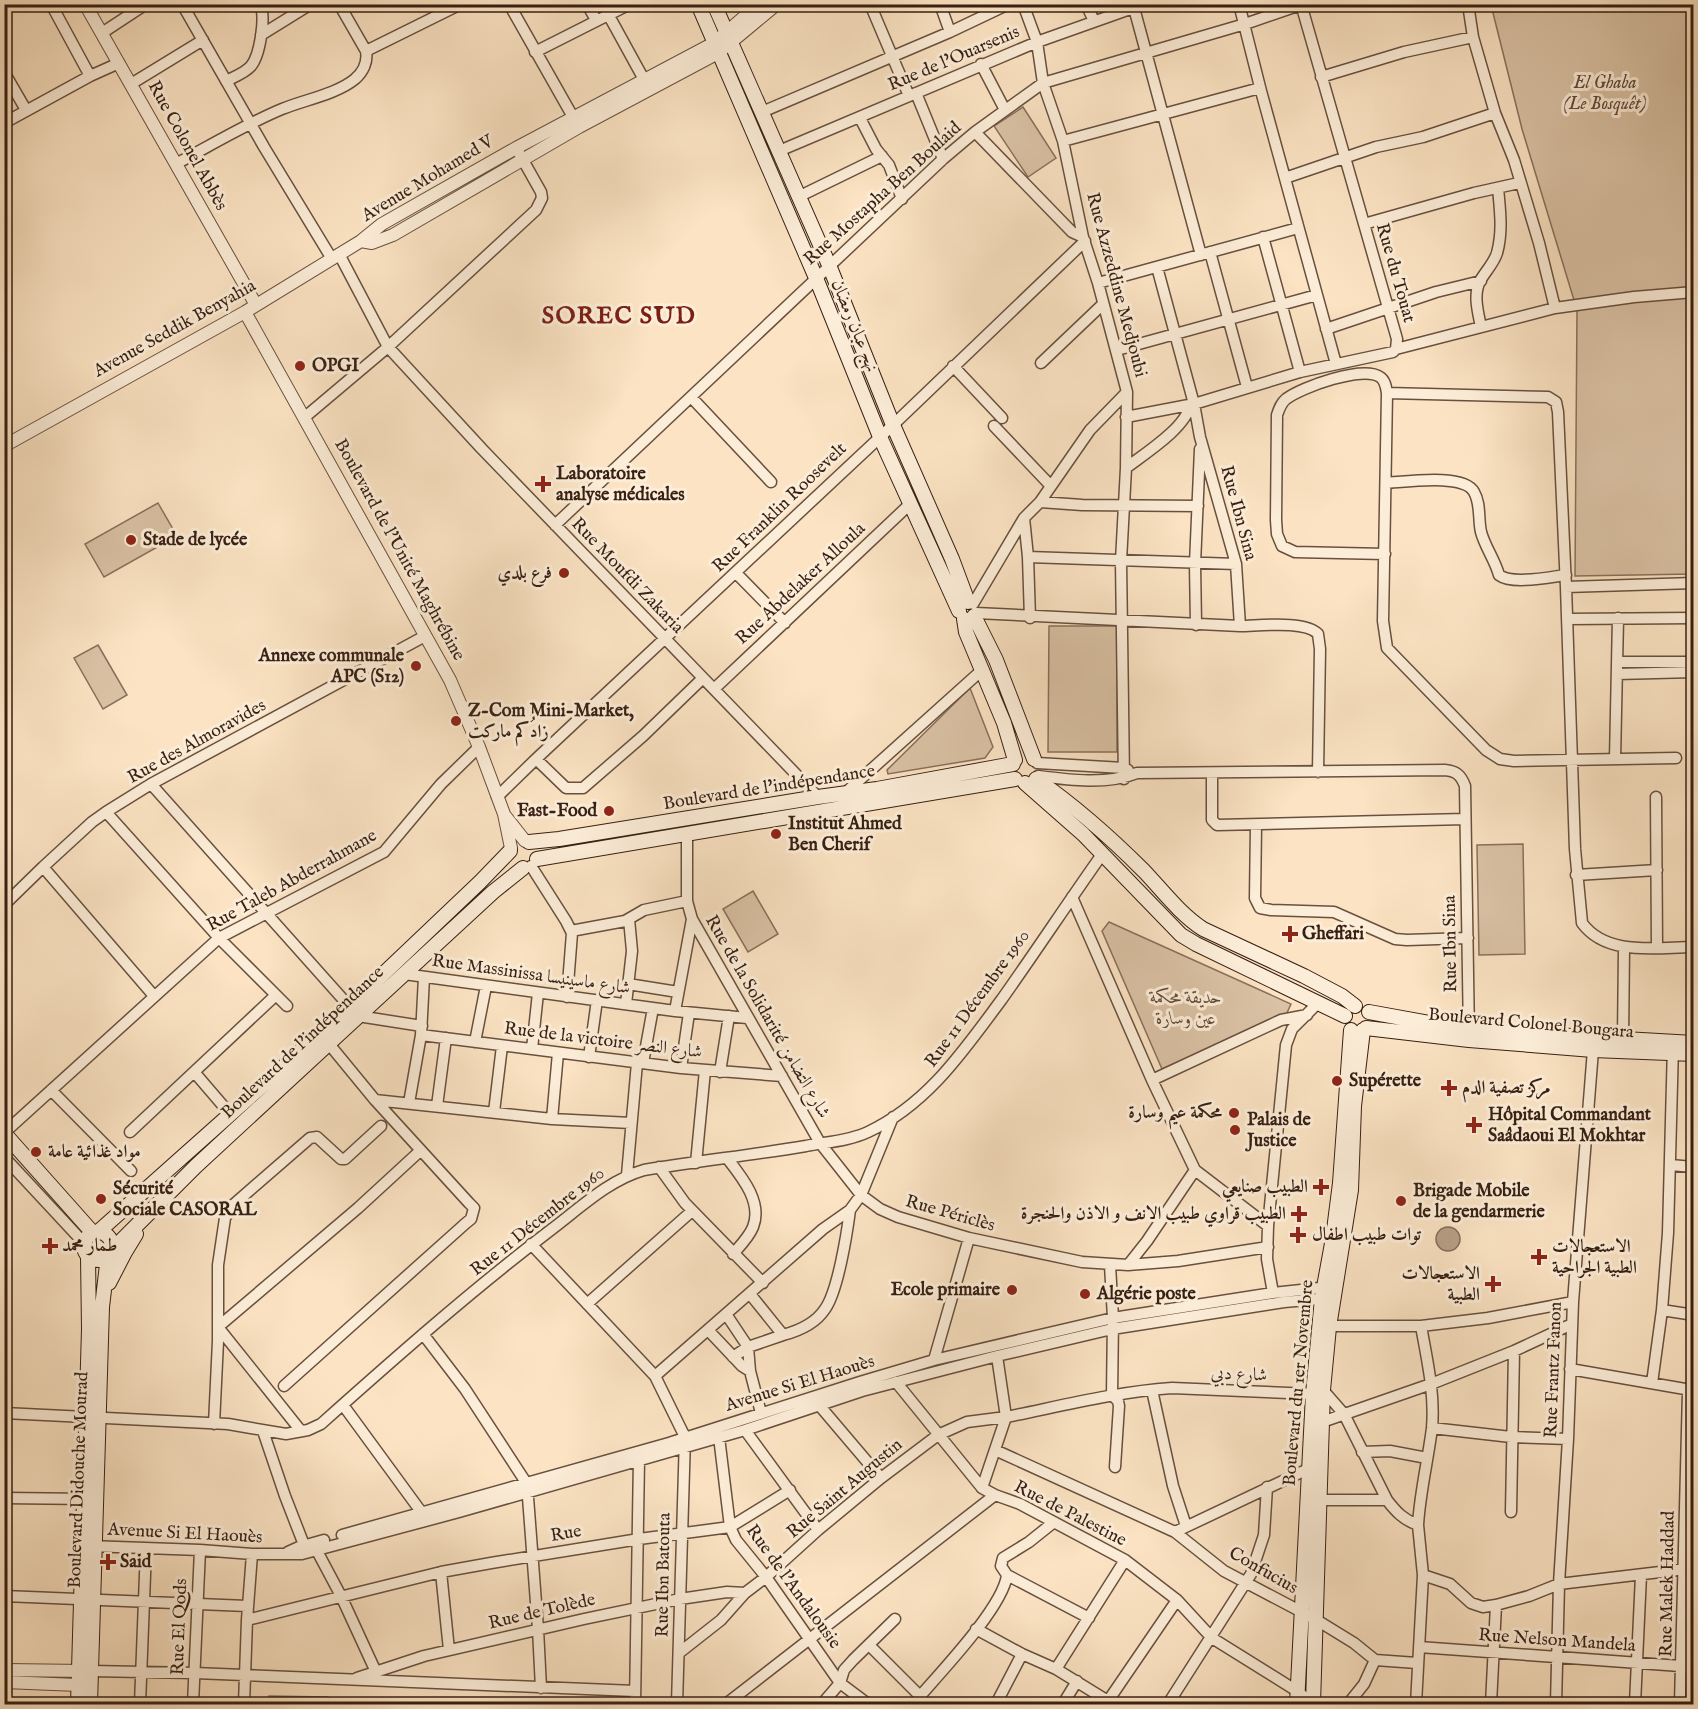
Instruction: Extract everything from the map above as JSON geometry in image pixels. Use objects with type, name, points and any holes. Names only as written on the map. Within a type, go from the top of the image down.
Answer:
[{"type":"main road","name":"نهج عبان رمضان","points":[[698,4],[910,504],[969,611],[1000,670],[1031,773],[1011,771],[1014,762],[1008,734],[966,632],[969,611],[952,559],[893,425],[800,196],[714,4]]},
{"type":"main road","name":"Boulevard de l'indépendance","points":[[92,1236],[354,1011],[404,974],[493,892],[530,864],[1031,773],[1026,756],[1014,762],[844,794],[818,796],[571,837],[527,841]]},
{"type":"main road","points":[[1031,773],[1103,853],[1181,934],[1196,945],[1318,1003],[1350,1011],[1363,1007],[1369,1012],[1371,1021],[1360,1029],[1346,1024],[1350,1011]]},
{"type":"main road","points":[[1031,773],[1099,828],[1190,920],[1203,929],[1320,984],[1350,1011]]},
{"type":"main road","points":[[797,800],[798,816]]},
{"type":"main road","points":[[527,841],[535,847],[530,864],[512,863],[510,850],[517,842],[527,841]]},
{"type":"main road","name":"Boulevard de l'indépendance","points":[[110,1253],[148,1212],[329,1044],[354,1011],[510,850]]},
{"type":"main road","name":"Boulevard Colonel Bougara","points":[[1369,1012],[1469,1035]]},
{"type":"main road","name":"Boulevard Colonel Bougara","points":[[1360,1029],[1673,1048],[1694,1043]]},
{"type":"main road","name":"Boulevard du 1er Novembre","points":[[1297,1698],[1301,1612],[1313,1500],[1318,1392],[1324,1326],[1360,1029]]},
{"type":"main road","name":"Boulevard Colonel Bougara","points":[[1591,1044],[1623,1040],[1673,1048],[1694,1054]]},
{"type":"main road","points":[[4,1133],[92,1236],[109,1238],[110,1253],[100,1260],[88,1257],[84,1251],[92,1236]]},
{"type":"main road","points":[[103,1298],[124,1252],[148,1212]]},
{"type":"main road","name":"Boulevard Didouche Mourad","points":[[78,1704],[88,1600],[93,1416],[103,1298],[110,1253]]},
{"type":"main road","name":"Boulevard Didouche Mourad","points":[[88,1257],[93,1416]]},
{"type":"main road","name":"Boulevard du 1er Novembre","points":[[1315,1468],[1322,1422],[1318,1392]]},
{"type":"main road","name":"Boulevard du 1er Novembre","points":[[1313,1500],[1315,1619],[1313,1704]]},
{"type":"main road","name":"Boulevard Didouche Mourad","points":[[82,1676],[90,1704]]},
{"type":"street","points":[[51,4],[90,76]]},
{"type":"street","name":"Rue Colonel Abbès","points":[[85,4],[176,164],[250,308]]},
{"type":"street","points":[[102,33],[146,4]]},
{"type":"street","name":"Rue Moufdi Zakaria","points":[[182,4],[250,124],[336,257],[388,347],[555,525],[818,796]]},
{"type":"street","points":[[176,164],[250,124],[303,100],[344,86],[356,78],[368,59],[366,51],[339,4]]},
{"type":"street","points":[[366,51],[461,4]]},
{"type":"street","points":[[509,4],[573,117]]},
{"type":"street","points":[[587,4],[596,20]]},
{"type":"street","points":[[536,52],[630,4]]},
{"type":"street","points":[[729,38],[759,4]]},
{"type":"street","points":[[729,38],[777,4]]},
{"type":"street","points":[[870,4],[943,159]]},
{"type":"street","points":[[940,4],[950,32]]},
{"type":"street","points":[[762,112],[893,57],[1009,4]]},
{"type":"street","name":"Rue Azzeddine Medjoubi","points":[[1023,4],[1036,42],[1043,83],[1063,141],[1084,239],[1127,392],[1126,468],[1120,561],[1124,773]]},
{"type":"street","points":[[1086,4],[1094,21]]},
{"type":"street","points":[[1239,4],[1336,364]]},
{"type":"street","points":[[1468,4],[1473,37],[1495,113],[1514,160],[1519,183],[1539,243],[1555,308]]},
{"type":"street","points":[[261,35],[310,5]]},
{"type":"street","name":"Rue Mostapha Ben Boulaid","points":[[555,525],[943,159],[975,132],[1043,83],[1146,54],[1302,5]]},
{"type":"street","name":"Rue du Touat","points":[[1192,404],[1300,372],[1396,350],[1398,339],[1302,5]]},
{"type":"street","points":[[226,81],[252,65],[257,55],[261,35],[262,6]]},
{"type":"street","points":[[1139,6],[1146,54],[1162,116],[1247,387]]},
{"type":"street","name":"Rue de l'Ouarsenis","points":[[779,151],[981,64],[1139,6]]},
{"type":"street","points":[[608,14],[647,84]]},
{"type":"street","points":[[1322,76],[1404,52],[1473,37]]},
{"type":"street","name":"Avenue Mohamed V","points":[[519,153],[716,48],[729,38]]},
{"type":"street","points":[[131,84],[203,40]]},
{"type":"street","points":[[4,123],[90,76],[120,63]]},
{"type":"street","points":[[981,64],[1005,110]]},
{"type":"street","points":[[4,72],[26,110]]},
{"type":"street","name":"Avenue Mohamed V","points":[[360,241],[372,243],[393,235],[573,117],[647,84]]},
{"type":"street","points":[[1063,141],[1260,88]]},
{"type":"street","points":[[1285,178],[1376,147],[1423,137],[1495,113]]},
{"type":"street","points":[[860,118],[889,165],[902,199]]},
{"type":"street","points":[[975,132],[1072,232],[1084,239]]},
{"type":"street","points":[[305,417],[388,347],[536,210],[540,204],[542,192],[519,153]]},
{"type":"street","points":[[800,196],[882,156]]},
{"type":"street","points":[[1364,224],[1519,183]]},
{"type":"street","points":[[1480,327],[1476,298],[1480,281],[1497,256],[1500,241],[1502,219],[1498,188]]},
{"type":"street","points":[[1098,283],[1298,228]]},
{"type":"street","points":[[1263,237],[1300,372]]},
{"type":"street","name":"Rue Franklin Roosevelt","points":[[497,797],[893,425],[1084,239]]},
{"type":"street","name":"Avenue Seddik Benyahia","points":[[4,446],[250,308],[360,241]]},
{"type":"street","name":"Rue Ibn Sina","points":[[1157,267],[1200,437],[1236,564],[1240,626]]},
{"type":"street","points":[[1326,328],[1436,292],[1480,281]]},
{"type":"street","points":[[1396,350],[1555,308],[1694,292]]},
{"type":"street","points":[[1117,350],[1317,295]]},
{"type":"street","points":[[1041,363],[1103,304]]},
{"type":"street","name":"Boulevard de l'Unité Maghrébine","points":[[250,308],[305,417],[450,680],[479,747],[504,814],[510,850]]},
{"type":"street","points":[[953,366],[1050,485]]},
{"type":"street","points":[[1384,554],[1295,552],[1282,546],[1277,534],[1276,520],[1277,415],[1280,406],[1293,395],[1319,384],[1360,373],[1368,372],[1384,380],[1387,393],[1384,638],[1392,656],[1492,755],[1514,761],[1676,758]]},
{"type":"street","points":[[1127,392],[1090,430],[1040,502],[1024,518],[969,611],[1030,618],[1308,627],[1318,634],[1320,649],[1318,772]]},
{"type":"street","points":[[1387,393],[1548,397],[1556,402],[1566,581],[1576,875],[1582,923],[1589,933],[1597,938],[1624,948],[1694,947]]},
{"type":"street","points":[[691,397],[771,482]]},
{"type":"street","points":[[1126,417],[1192,404],[1189,413],[1172,432],[1126,468]]},
{"type":"street","points":[[1196,625],[1195,564],[1200,437]]},
{"type":"street","points":[[1386,483],[1442,480],[1465,483],[1472,488],[1476,495],[1481,534],[1499,575],[1504,579],[1694,583]]},
{"type":"street","points":[[1040,502],[1122,506],[1198,506]]},
{"type":"street","name":"Rue Abdelaker Alloula","points":[[714,689],[910,504]]},
{"type":"street","points":[[1024,518],[1030,618]]},
{"type":"street","points":[[1028,557],[1236,564]]},
{"type":"street","points":[[736,573],[785,623]]},
{"type":"street","points":[[1615,759],[1618,618]]},
{"type":"street","points":[[1567,619],[1694,618]]},
{"type":"street","name":"Rue des Almoravides","points":[[4,905],[92,822],[106,812],[152,784],[425,636]]},
{"type":"street","points":[[1617,662],[1694,662]]},
{"type":"street","points":[[844,794],[982,670]]},
{"type":"street","points":[[1617,674],[1694,672]]},
{"type":"street","points":[[536,759],[566,788],[583,788],[625,752],[703,678]]},
{"type":"street","name":"Rue Taleb Abderrahmane","points":[[4,1133],[219,938],[384,852],[441,784],[479,747]]},
{"type":"street","name":"Rue Ibn Sina","points":[[1124,773],[1453,770],[1465,786],[1469,1035]]},
{"type":"street","points":[[1031,773],[1085,779],[1124,773]]},
{"type":"street","points":[[1212,773],[1213,823],[1221,826],[1465,819]]},
{"type":"street","points":[[152,784],[354,1011]]},
{"type":"street","points":[[1656,797],[1657,947]]},
{"type":"street","points":[[106,812],[219,938],[287,1006]]},
{"type":"street","name":"Boulevard de l'Unité Maghrébine","points":[[504,814],[527,841]]},
{"type":"street","points":[[1256,825],[1255,898],[1260,908],[1334,912],[1395,939],[1468,938]]},
{"type":"street","name":"Rue de la Solidarité شارع التضامن","points":[[687,834],[687,901],[692,919],[820,1143]]},
{"type":"street","name":"Rue 11 Décembre 1960","points":[[4,1413],[228,1424],[286,1434],[321,1425],[423,1334],[531,1244],[600,1192],[627,1175],[659,1167],[850,1138],[868,1132],[916,1101],[943,1077],[1025,967],[1103,853]]},
{"type":"street","points":[[530,864],[571,931],[567,997]]},
{"type":"street","points":[[43,867],[154,996]]},
{"type":"street","points":[[1576,875],[1657,870]]},
{"type":"street","points":[[1072,897],[1152,1080],[1195,1170],[1268,1226]]},
{"type":"street","points":[[571,931],[608,925],[628,919],[644,910],[687,901]]},
{"type":"street","points":[[626,1004],[632,947],[628,919]]},
{"type":"street","points":[[675,1011],[692,919]]},
{"type":"street","points":[[1623,1040],[1624,948]]},
{"type":"street","name":"Rue Massinissa شارع ماسينيسا","points":[[404,974],[675,1011],[747,1018]]},
{"type":"street","points":[[409,1103],[421,1030],[424,977]]},
{"type":"street","points":[[628,984],[678,992]]},
{"type":"street","points":[[475,1042],[486,986]]},
{"type":"street","points":[[532,1049],[538,993]]},
{"type":"street","points":[[130,1132],[276,995]]},
{"type":"street","points":[[589,1057],[597,1000]]},
{"type":"street","points":[[1272,1293],[1268,1226],[1286,1045],[1292,1029],[1318,1003]]},
{"type":"street","points":[[627,1175],[631,1123],[640,1063],[653,1008]]},
{"type":"street","name":"Rue de la victoire شارع النصر","points":[[354,1011],[446,1038],[681,1068],[782,1076]]},
{"type":"street","points":[[681,1068],[689,1012]]},
{"type":"street","points":[[1152,1080],[1281,1020],[1307,1015]]},
{"type":"street","points":[[720,1072],[729,1016]]},
{"type":"street","points":[[437,1106],[446,1038]]},
{"type":"street","points":[[284,1386],[471,1219],[474,1208],[420,1151],[329,1044]]},
{"type":"street","name":"Rue Frantz Fanon","points":[[1556,1704],[1558,1584],[1568,1439],[1573,1302],[1591,1044]]},
{"type":"street","points":[[494,1113],[502,1046]]},
{"type":"street","points":[[1570,1369],[1652,1383],[1662,1310],[1670,1165],[1673,1048]]},
{"type":"street","points":[[552,1119],[558,1053]]},
{"type":"street","points":[[696,1163],[705,1070]]},
{"type":"street","points":[[195,1073],[231,1115]]},
{"type":"street","points":[[51,1090],[130,1171]]},
{"type":"street","points":[[375,1100],[552,1119],[631,1123]]},
{"type":"street","points":[[655,1376],[823,1229],[850,1210],[861,1195],[893,1117]]},
{"type":"street","points":[[214,1424],[218,1265],[221,1232],[232,1205],[310,1138],[317,1137],[341,1159],[345,1159],[381,1126]]},
{"type":"street","name":"Rue Périclès","points":[[820,1143],[861,1195],[880,1209],[898,1217],[969,1238],[1082,1262],[1110,1265],[1178,1261],[1268,1247]]},
{"type":"street","points":[[218,1327],[358,1208],[420,1151]]},
{"type":"street","points":[[4,1157],[92,1236]]},
{"type":"street","points":[[727,1158],[749,1188],[755,1218],[753,1228],[733,1254]]},
{"type":"street","points":[[1670,1165],[1694,1167]]},
{"type":"street","points":[[659,1167],[693,1211],[763,1283]]},
{"type":"street","points":[[1128,1265],[1195,1170]]},
{"type":"street","points":[[733,1357],[748,1347],[794,1332],[815,1320],[828,1305],[847,1234],[850,1210]]},
{"type":"street","points":[[587,1304],[693,1211]]},
{"type":"street","points":[[934,1360],[969,1238]]},
{"type":"street","points":[[531,1244],[655,1376],[685,1442]]},
{"type":"street","points":[[1110,1265],[1112,1395],[1118,1401],[1119,1406],[1115,1467]]},
{"type":"street","name":"Avenue Si El Haouès","points":[[309,1549],[422,1513],[639,1459],[761,1413],[861,1386],[934,1360],[1272,1293],[1328,1292]]},
{"type":"street","name":"Avenue Si El Haouès","points":[[90,1546],[285,1554],[528,1488],[685,1442],[745,1430],[819,1405],[861,1386],[896,1382],[1112,1324],[1328,1292]]},
{"type":"street","points":[[750,1294],[783,1335]]},
{"type":"street","points":[[1324,1326],[1421,1326],[1488,1318],[1573,1302]]},
{"type":"street","points":[[1662,1310],[1694,1316]]},
{"type":"street","points":[[726,1314],[748,1347],[750,1371],[761,1413]]},
{"type":"street","points":[[1322,1422],[1431,1384],[1514,1351],[1572,1324]]},
{"type":"street","points":[[1416,1704],[1423,1575],[1418,1525],[1432,1428],[1431,1384],[1421,1326]]},
{"type":"street","points":[[218,1327],[301,1431]]},
{"type":"street","points":[[708,1330],[733,1357],[750,1371]]},
{"type":"street","points":[[423,1334],[465,1389],[528,1488],[541,1688]]},
{"type":"street","points":[[1511,1512],[1514,1351]]},
{"type":"street","points":[[982,1488],[1006,1417],[997,1356]]},
{"type":"street","points":[[896,1382],[982,1488],[995,1495]]},
{"type":"street","name":"Rue Malek Haddad","points":[[1652,1383],[1685,1389],[1688,1392],[1691,1455],[1688,1667],[1680,1704]]},
{"type":"street","points":[[1152,1390],[1173,1486],[1186,1526]]},
{"type":"street","name":"شارع دبي","points":[[1006,1417],[1112,1395],[1152,1390],[1318,1392]]},
{"type":"street","points":[[1318,1392],[1344,1414],[1387,1500],[1408,1522],[1418,1525]]},
{"type":"street","points":[[343,1405],[422,1513]]},
{"type":"street","points":[[819,1405],[881,1478]]},
{"type":"street","name":"Rue Saint Augustin","points":[[679,1653],[721,1620],[745,1593],[818,1530],[881,1478],[938,1436],[967,1422],[1006,1417]]},
{"type":"street","points":[[1432,1428],[1511,1437],[1568,1439]]},
{"type":"street","points":[[745,1430],[818,1530]]},
{"type":"street","points":[[263,1431],[285,1496],[309,1549],[341,1596],[376,1672]]},
{"type":"street","name":"Rue de l'Andalousie","points":[[719,1437],[730,1527],[736,1540],[766,1577],[840,1683],[867,1704]]},
{"type":"street","name":"Rue Ibn Batouta","points":[[677,1704],[685,1442]]},
{"type":"street","name":"Confucius","points":[[995,1450],[1175,1532],[1224,1571],[1315,1619],[1354,1643],[1375,1660]]},
{"type":"street","points":[[1362,1452],[1390,1451],[1426,1458]]},
{"type":"street","points":[[635,1704],[639,1459]]},
{"type":"street","points":[[1175,1532],[1267,1487],[1315,1468]]},
{"type":"street","points":[[1168,1704],[1212,1638],[1255,1565],[1267,1520],[1267,1487]]},
{"type":"street","name":"Rue","points":[[247,1620],[441,1572],[682,1532],[730,1527],[790,1490]]},
{"type":"street","name":"Rue de Palestine","points":[[726,1704],[995,1495],[1020,1504],[1125,1560],[1177,1600],[1212,1638],[1297,1698],[1313,1704]]},
{"type":"street","points":[[4,1498],[90,1499]]},
{"type":"street","points":[[1313,1500],[1387,1500]]},
{"type":"street","points":[[1054,1522],[1029,1542],[1003,1558],[1001,1566],[1007,1575],[1089,1618]]},
{"type":"street","points":[[140,1704],[146,1549]]},
{"type":"street","name":"Rue El Qods","points":[[193,1704],[200,1550]]},
{"type":"street","points":[[244,1704],[252,1554]]},
{"type":"street","points":[[1056,1669],[1125,1560]]},
{"type":"street","points":[[1423,1575],[1450,1584],[1471,1603],[1483,1607],[1496,1605],[1558,1584],[1689,1568]]},
{"type":"street","points":[[441,1572],[449,1650]]},
{"type":"street","points":[[869,1644],[917,1700],[996,1604],[1004,1590],[1007,1575]]},
{"type":"street","points":[[1635,1704],[1641,1575]]},
{"type":"street","name":"Rue de Tolède","points":[[350,1681],[409,1660],[538,1629],[680,1599],[727,1592],[745,1593]]},
{"type":"street","points":[[4,1596],[248,1606]]},
{"type":"street","points":[[976,1629],[1056,1669],[1107,1702],[1177,1600]]},
{"type":"street","points":[[1491,1704],[1496,1605]]},
{"type":"street","points":[[822,1704],[840,1683],[844,1670],[895,1619]]},
{"type":"street","name":"Rue Nelson Mandela","points":[[1419,1647],[1688,1667]]},
{"type":"street","points":[[996,1704],[1022,1654]]},
{"type":"street","points":[[1348,1704],[1364,1684],[1375,1660],[1417,1663]]},
{"type":"street","points":[[4,1670],[82,1676]]},
{"type":"street","points":[[4,1682],[141,1673],[195,1673],[245,1677],[635,1691]]},
{"type":"street","points":[[1063,1704],[1077,1681]]},
{"type":"green space","name":"El Ghaba (Le Bosquêt)","points":[[1491,5],[1693,5],[1694,123],[1689,142],[1694,171],[1693,574],[1575,576],[1577,310],[1522,129]]},
{"type":"green space","points":[[1023,107],[1056,158],[1028,177],[994,126]]},
{"type":"green space","name":"Stade de lycée","points":[[158,503],[177,536],[104,577],[85,544]]},
{"type":"green space","points":[[1049,626],[1117,626],[1117,752],[1048,752]]},
{"type":"green space","points":[[98,645],[127,695],[103,709],[74,658]]},
{"type":"green space","points":[[970,688],[993,747],[985,758],[888,774],[887,770]]},
{"type":"green space","points":[[1523,844],[1525,954],[1479,955],[1477,845]]},
{"type":"green space","points":[[753,891],[778,934],[748,952],[723,909]]},
{"type":"green space","name":"حديقة محكمة عين وسارة","points":[[1109,922],[1291,1004],[1285,1017],[1162,1069],[1102,931]]},
{"type":"green space","points":[[269,1696],[328,1697],[328,1704],[268,1704]]},
{"type":"shaded area","points":[[1448,1227],[1456,1231],[1460,1239],[1456,1247],[1448,1251],[1440,1247],[1436,1239],[1440,1231]]},
{"type":"place","name":"OPGI","points":[[300,366]]},
{"type":"place","name":"Laboratoire analyse médicales","points":[[543,484]]},
{"type":"place","name":"Stade de lycée","points":[[131,540]]},
{"type":"place","name":"فرع بلدي","points":[[564,573]]},
{"type":"place","name":"Annexe communale APC (S12)","points":[[416,666]]},
{"type":"place","name":"Z-Com Mini-Market, زادُكم ماركت","points":[[456,721]]},
{"type":"place","name":"Fast-Food","points":[[609,811]]},
{"type":"place","name":"Institut Ahmed Ben Cherif","points":[[776,834]]},
{"type":"place","name":"Gheffari","points":[[1290,934]]},
{"type":"place","name":"Supérette","points":[[1337,1081]]},
{"type":"place","name":"مركز تصفية الدم","points":[[1449,1088]]},
{"type":"place","name":"محكمة عيم وسارة","points":[[1234,1113]]},
{"type":"place","name":"Hôpital Commandant Saâdaoui El Mokhtar","points":[[1474,1125]]},
{"type":"place","name":"Palais de Justice","points":[[1235,1130]]},
{"type":"place","name":"مواد غذائية عامة","points":[[36,1152]]},
{"type":"place","name":"الطبيب صنايعي","points":[[1321,1187]]},
{"type":"place","name":"Sécurité Sociale CASORAL","points":[[101,1199]]},
{"type":"place","name":"Brigade Mobile de la gendarmerie","points":[[1401,1201]]},
{"type":"place","name":"الطبيب قراوي طبيب الانف و الاذن والحنجرة","points":[[1299,1214]]},
{"type":"place","name":"توات طبيب اطفال","points":[[1298,1235]]},
{"type":"place","name":"طمار محمد","points":[[50,1246]]},
{"type":"place","name":"الاستعجالات الطبية الجراحية","points":[[1539,1257]]},
{"type":"place","name":"الاستعجالات الطبية","points":[[1493,1284]]},
{"type":"place","name":"Ecole primaire","points":[[1012,1290]]},
{"type":"place","name":"Algérie poste","points":[[1085,1294]]},
{"type":"place","name":"Said","points":[[108,1562]]},
{"type":"district","name":"SOREC SUD","points":[[619,316]]}]
